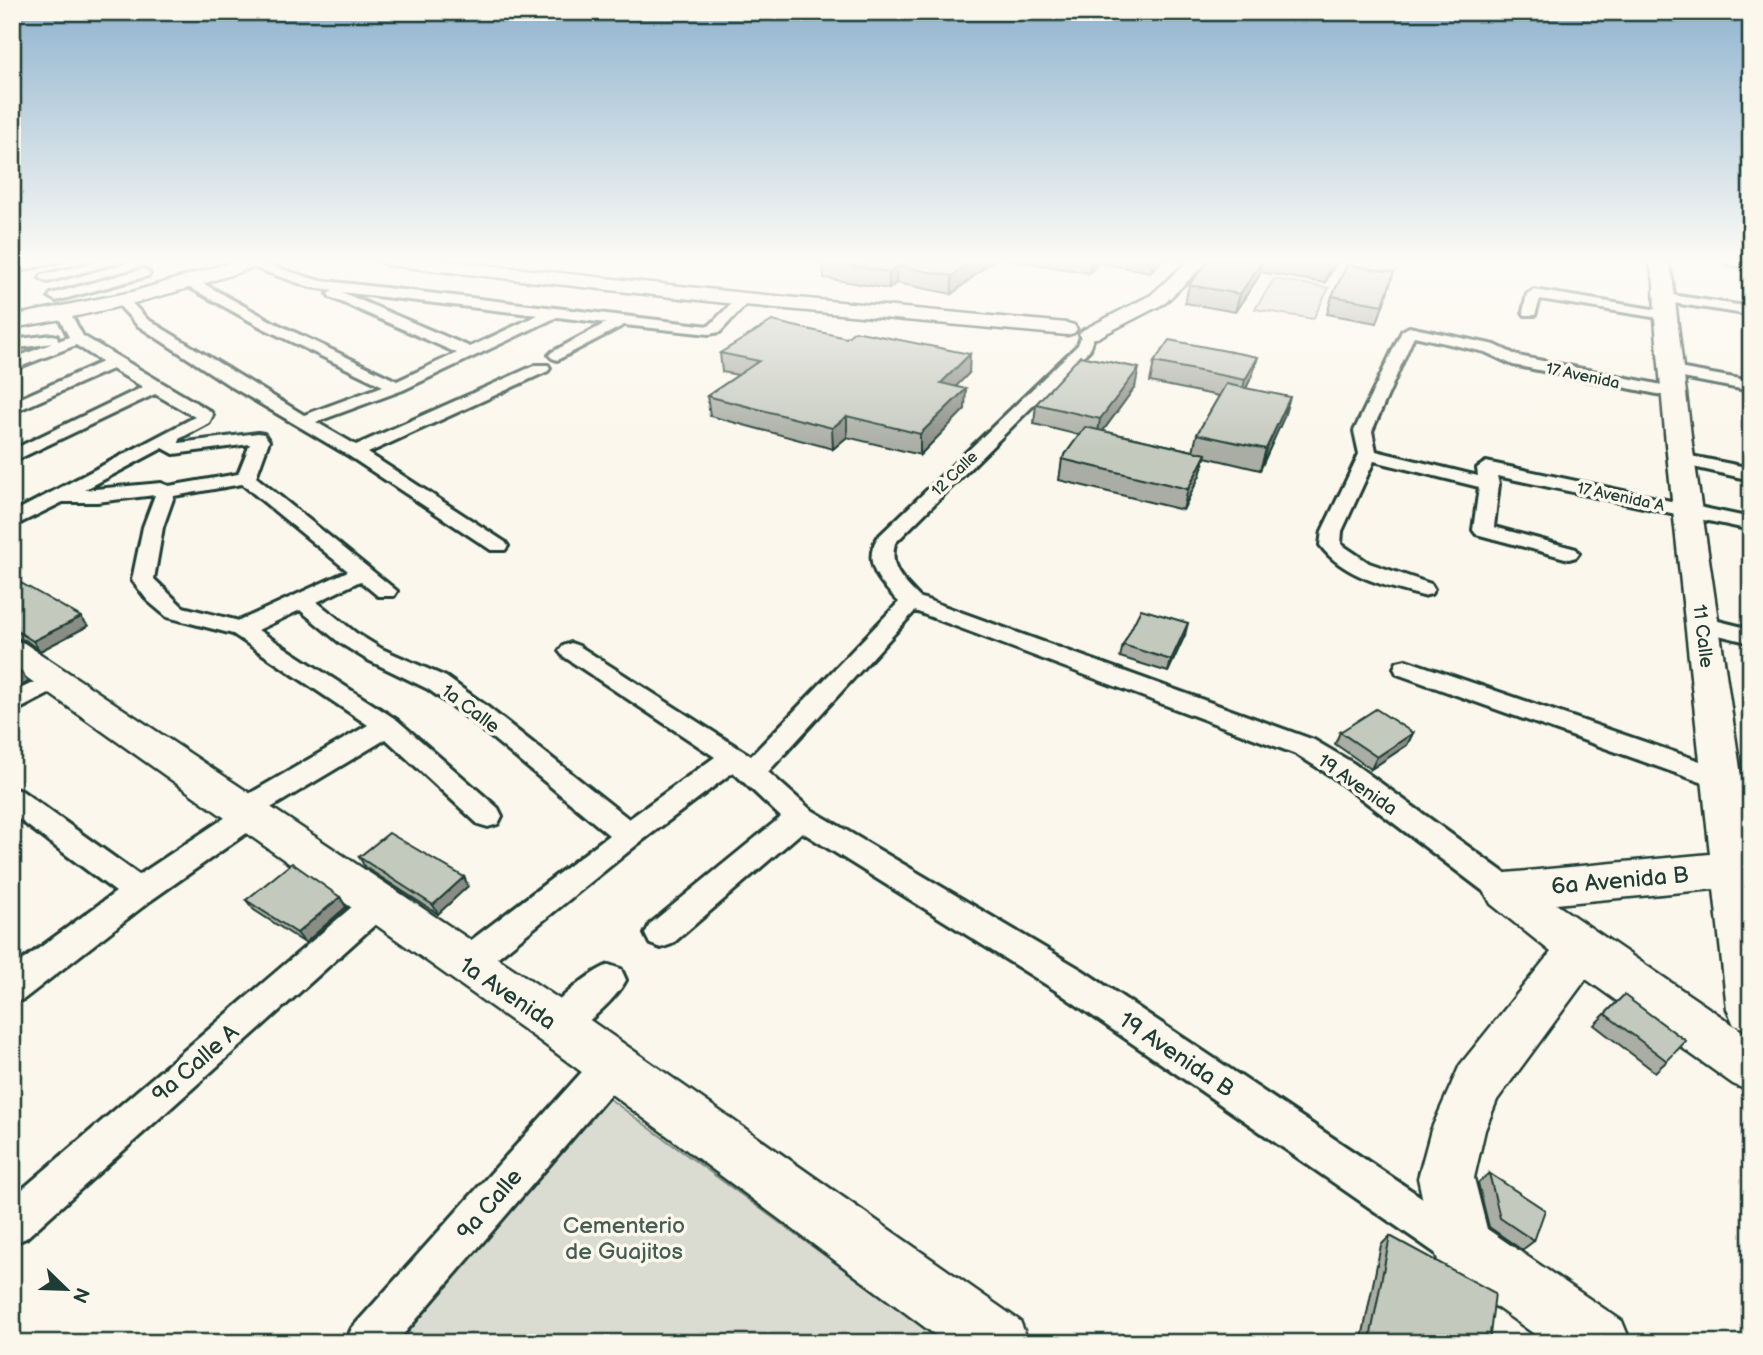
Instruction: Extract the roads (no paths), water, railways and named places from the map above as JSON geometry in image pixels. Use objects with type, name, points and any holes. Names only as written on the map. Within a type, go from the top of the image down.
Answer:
[{"type":"street","points":[[12,521],[203,419],[204,415],[113,363],[75,337],[69,323]]},
{"type":"street","points":[[144,323],[355,452],[498,546]]},
{"type":"street","points":[[265,323],[397,387]]},
{"type":"street","points":[[399,323],[471,353]]},
{"type":"street","points":[[302,422],[397,387],[532,323]]},
{"type":"street","points":[[557,355],[616,323]]},
{"type":"street","points":[[654,323],[709,331],[721,323]]},
{"type":"street","points":[[1005,323],[1035,326],[1076,336]]},
{"type":"street","name":"12 Calle","points":[[911,602],[881,568],[880,558],[885,541],[1076,336],[1108,323]]},
{"type":"street","name":"11 Calle","points":[[1667,323],[1687,510],[1722,779],[1741,892],[1751,1009]]},
{"type":"street","name":"17 Avenida","points":[[1368,454],[1363,431],[1409,331],[1489,348],[1513,360],[1675,382],[1751,386]]},
{"type":"street","points":[[12,345],[75,337]]},
{"type":"street","points":[[12,365],[75,337]]},
{"type":"street","points":[[12,408],[113,363]]},
{"type":"street","points":[[355,452],[542,368]]},
{"type":"street","points":[[12,457],[155,387]]},
{"type":"street","points":[[170,437],[170,445],[174,449],[258,438],[260,441],[246,478]]},
{"type":"street","points":[[1368,454],[1332,531],[1330,545],[1342,558],[1359,568],[1423,589]]},
{"type":"street","name":"17 Avenida A","points":[[1368,454],[1687,510],[1751,524]]},
{"type":"street","points":[[1681,459],[1751,474]]},
{"type":"street","points":[[1490,476],[1483,530],[1569,552]]},
{"type":"street","points":[[60,496],[97,496],[161,489],[166,492],[246,478],[386,590]]},
{"type":"street","points":[[166,492],[153,527],[143,580],[156,596],[175,612],[241,628],[388,726],[488,816]]},
{"type":"street","points":[[241,628],[362,572]]},
{"type":"street","name":"1a Calle","points":[[301,600],[348,638],[374,654],[437,683],[476,711],[629,835]]},
{"type":"street","points":[[465,964],[629,835],[742,765],[911,602]]},
{"type":"street","name":"19 Avenida","points":[[911,602],[1305,747],[1343,770],[1581,949],[1751,1067]]},
{"type":"street","points":[[1702,624],[1751,636]]},
{"type":"street","name":"19 Avenida B","points":[[571,651],[742,765],[800,817],[1070,981],[1600,1343]]},
{"type":"street","points":[[1406,668],[1722,779]]},
{"type":"street","name":"1a Avenida","points":[[23,673],[248,812],[557,1026],[998,1343]]},
{"type":"street","points":[[12,988],[248,812],[388,726]]},
{"type":"street","points":[[12,799],[139,892]]},
{"type":"street","points":[[661,934],[800,817]]},
{"type":"street","name":"6a Avenida B","points":[[1506,891],[1741,892]]},
{"type":"street","name":"9a Calle A","points":[[12,1224],[378,903]]},
{"type":"street","points":[[1462,1247],[1446,1178],[1458,1130],[1478,1083],[1581,949]]},
{"type":"street","points":[[557,1026],[610,980]]},
{"type":"street","name":"9a Calle","points":[[367,1343],[611,1066]]},
{"type":"park label","name":"Cementerio de Guajitos","points":[[624,1238]]}]
